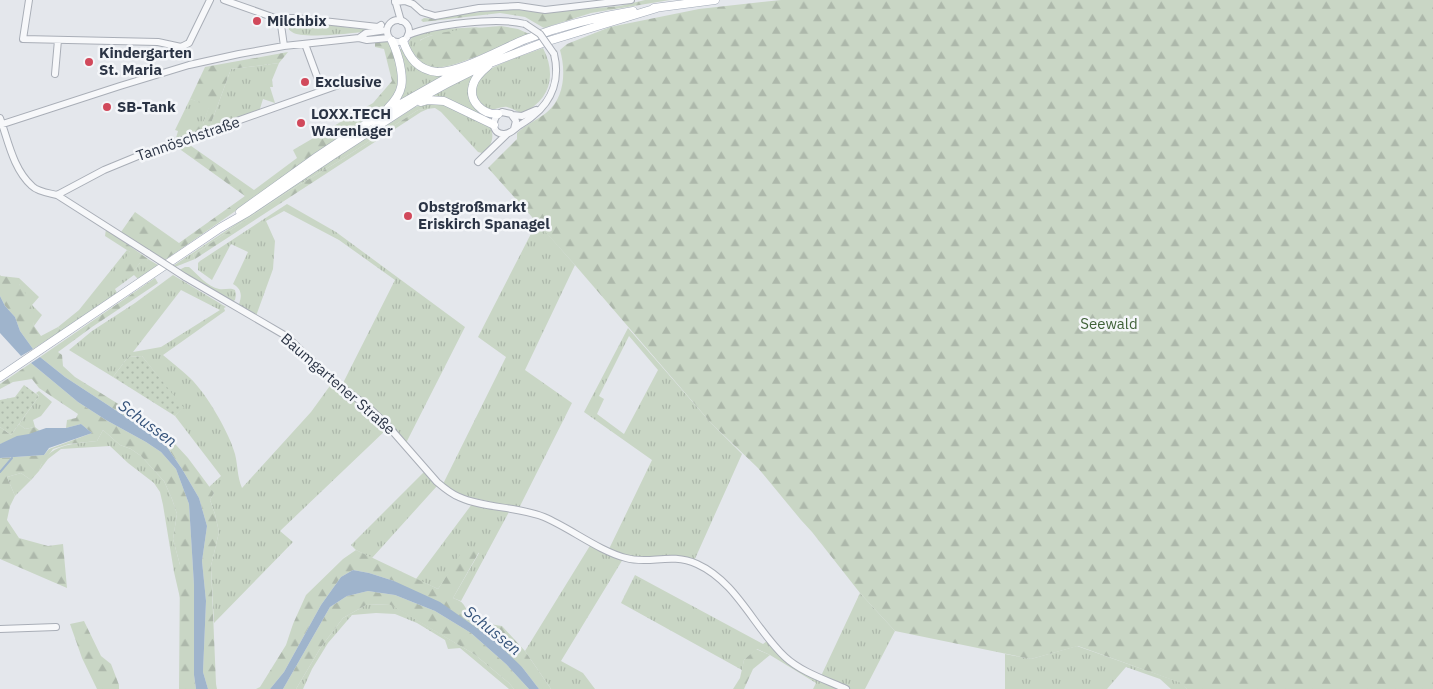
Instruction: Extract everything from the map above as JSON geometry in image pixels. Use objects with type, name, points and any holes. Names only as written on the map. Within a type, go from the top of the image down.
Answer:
[{"type":"main road","points":[[220,228],[318,156],[369,122],[474,62],[524,40],[568,25],[616,14],[715,0]]},
{"type":"main road","points":[[498,114],[483,111],[476,104],[472,92],[478,75],[489,66],[545,42],[657,8]]},
{"type":"main road","points":[[406,34],[409,55],[417,64],[425,69],[442,72],[474,62]]},
{"type":"main road","points":[[369,122],[392,104],[401,90],[401,69],[395,46],[390,40]]},
{"type":"main road","points":[[0,377],[220,228],[248,212],[424,96],[480,67],[511,56]]},
{"type":"main road","points":[[401,112],[422,101],[437,100],[457,106],[495,128]]},
{"type":"street","points":[[29,0],[24,39],[158,42],[181,47],[189,43],[210,0]]},
{"type":"street","points":[[224,0],[271,16],[280,23],[284,46]]},
{"type":"street","points":[[395,1],[405,1],[413,4],[422,12],[435,16],[479,8],[518,6],[545,10],[631,0]]},
{"type":"street","points":[[395,1],[401,21],[405,23],[406,34]]},
{"type":"street","points":[[392,22],[395,1]]},
{"type":"street","points":[[280,23],[287,18],[295,18],[384,28]]},
{"type":"street","points":[[359,38],[366,33],[384,28],[392,22],[401,21]]},
{"type":"street","points":[[1,122],[189,65],[239,54],[284,46],[359,38],[399,42],[406,34],[420,29],[477,22],[514,21],[525,24],[540,34],[554,54],[556,68],[552,94],[542,108],[507,134],[478,162]]},
{"type":"street","points":[[384,28],[390,40]]},
{"type":"street","points":[[54,74],[58,40]]},
{"type":"street","points":[[305,44],[322,90]]},
{"type":"street","name":"Tannöschstraße","points":[[57,195],[104,170],[138,156],[350,81]]},
{"type":"street","points":[[512,115],[522,116],[542,108]]},
{"type":"street","points":[[495,146],[494,119],[498,114],[507,112],[512,115],[516,120],[514,129]]},
{"type":"street","name":"Baumgartener Straße","points":[[1,122],[14,158],[22,174],[33,187],[57,195],[185,278],[286,336],[334,382],[376,414],[446,490],[470,501],[519,510],[544,517],[624,558],[637,560],[671,558],[683,559],[697,564],[713,573],[731,590],[787,659],[804,670],[846,689]]},
{"type":"street","points":[[495,128],[501,134],[507,134]]},
{"type":"street","points":[[0,629],[56,627]]},
{"type":"green space","points":[[645,0],[670,0],[591,13],[544,28],[525,17],[500,13],[423,22],[421,20],[424,18],[437,19],[459,14],[512,9],[553,12],[620,6]]},
{"type":"green space","name":"Seewald","points":[[781,0],[1433,0],[1433,689],[1187,689],[1181,683],[1078,646],[1031,659],[895,631],[860,593],[758,468],[711,423],[575,265],[488,168],[517,139],[517,133],[546,113],[557,100],[563,75],[560,50],[567,44],[610,27],[699,9]]},
{"type":"green space","points":[[294,20],[351,28],[374,29],[374,31],[319,35],[298,34],[292,32],[288,26]]},
{"type":"green space","points":[[501,26],[518,29],[529,34],[468,60],[445,67],[431,66],[417,57],[417,46],[424,38],[457,30]]},
{"type":"green space","points":[[482,27],[429,36],[420,40],[439,68],[458,64],[442,70],[433,69],[415,60],[408,44],[415,35],[429,31]]},
{"type":"green space","points":[[386,41],[393,47],[400,74],[400,86],[388,106],[311,157],[165,260],[121,232],[135,212],[179,243],[245,196],[174,145],[184,141],[254,190],[297,158],[293,150],[373,103],[392,81],[384,49],[375,47],[375,42]]},
{"type":"green space","points":[[543,48],[550,68],[550,77],[545,94],[539,102],[522,113],[507,107],[488,109],[480,103],[476,95],[476,86],[480,77],[500,64]]},
{"type":"green space","points":[[399,49],[402,49],[409,61],[419,70],[431,74],[445,75],[395,104]]},
{"type":"green space","points":[[288,52],[279,63],[231,69],[209,129],[179,140],[183,125],[203,124],[209,106],[190,99],[205,67]]},
{"type":"green space","points":[[279,63],[272,80],[273,87],[270,87],[275,103],[263,99],[259,112],[209,129],[231,69]]},
{"type":"green space","points":[[477,72],[469,88],[488,116],[487,118],[445,98],[432,96]]},
{"type":"green space","points":[[190,99],[210,105],[203,124],[177,140],[178,131],[175,130]]},
{"type":"green space","points":[[434,101],[443,103],[490,126],[492,141],[488,147],[482,153],[478,152],[435,108],[418,110],[289,191],[193,255],[195,259],[175,267],[173,266],[415,107]]},
{"type":"green space","points":[[430,108],[421,112],[195,259],[193,255],[289,191],[418,110]]},
{"type":"green space","points":[[287,204],[336,232],[465,327],[406,443],[377,411],[342,385],[395,280],[339,240],[284,211],[266,221],[275,241],[273,269],[256,316],[240,307],[240,293],[233,284],[248,252],[231,244],[212,280],[198,270],[198,263],[200,261]]},
{"type":"green space","points":[[537,222],[575,265],[525,370],[572,403],[519,508],[460,495],[443,484],[506,357],[478,337]]},
{"type":"green space","points":[[106,229],[148,259],[147,263],[140,263],[128,278],[123,274],[125,270],[120,265],[130,252],[105,236]]},
{"type":"green space","points":[[127,250],[130,252],[125,270],[128,277],[140,263],[146,263],[148,259],[158,265],[138,279],[134,275],[115,289],[117,293],[61,331],[58,327],[79,310]]},
{"type":"green space","points":[[189,267],[215,288],[235,290],[235,300],[232,302],[228,301],[179,270]]},
{"type":"green space","points":[[0,275],[19,278],[19,284],[30,300],[34,326],[41,336],[58,327],[61,331],[33,349],[20,331],[15,317],[5,306],[0,296]]},
{"type":"green space","points":[[173,275],[226,307],[224,308],[225,311],[163,355],[187,375],[203,393],[216,413],[232,445],[242,488],[311,412],[332,383],[366,408],[388,428],[280,531],[293,542],[214,623],[211,566],[219,532],[210,500],[214,493],[209,487],[221,476],[175,416],[183,408],[142,356],[128,357],[113,377],[69,350],[92,331]],"holes":[[[181,290],[220,310],[161,347],[133,352]]]},
{"type":"green space","points":[[19,278],[39,297],[32,305],[42,315],[34,326],[19,284]]},
{"type":"green space","points":[[155,278],[158,283],[58,352],[62,355],[63,366],[75,377],[165,433],[188,458],[214,493],[210,500],[219,532],[211,566],[217,689],[208,689],[203,672],[206,601],[202,561],[207,526],[199,498],[167,447],[152,434],[65,377],[40,357]]},
{"type":"green space","points":[[628,328],[711,423],[742,454],[694,561],[669,556],[645,558],[623,555],[609,549],[652,460],[584,412]],"holes":[[[629,336],[658,370],[624,434],[597,414],[604,399],[599,396]]]},
{"type":"green space","points":[[142,356],[184,408],[175,416],[113,377],[128,357]]},
{"type":"green space","points":[[31,363],[78,402],[161,452],[176,469],[189,504],[194,585],[194,675],[196,689],[179,689],[180,565],[173,539],[177,514],[172,499],[164,481],[141,456],[131,449],[120,445],[103,430],[97,441],[69,444],[53,449],[31,480],[21,473],[7,477],[15,496],[10,506],[7,520],[19,538],[48,546],[63,544],[67,588],[0,559],[0,458],[44,455],[49,449],[92,433],[81,424],[66,428],[67,420],[76,418],[78,414],[39,388],[32,379],[13,382],[0,389],[0,384]]},
{"type":"green space","points":[[24,385],[39,396],[11,435],[0,427],[0,400],[15,397]]},
{"type":"green space","points":[[39,391],[52,402],[41,416],[33,420],[35,427],[25,429],[19,424],[39,396],[36,393]]},
{"type":"green space","points":[[19,424],[25,429],[35,427],[40,431],[0,444],[0,427],[11,435]]},
{"type":"green space","points":[[103,430],[120,445],[131,449],[141,456],[164,481],[177,514],[173,539],[180,565],[180,598],[163,505],[160,492],[154,483],[110,446],[61,449],[48,459],[39,471],[48,455],[55,450],[70,444],[97,441]]},
{"type":"green space","points":[[425,471],[437,486],[372,558],[356,550],[351,545]]},
{"type":"green space","points":[[21,473],[31,480],[15,496],[7,477]]},
{"type":"green space","points":[[472,504],[510,510],[461,601],[453,598],[479,553],[467,546],[438,589],[416,579]]},
{"type":"green space","points":[[591,544],[623,559],[561,661],[583,673],[595,689],[551,689],[525,651]]},
{"type":"green space","points":[[466,545],[479,552],[453,598],[462,603],[478,619],[502,626],[525,651],[551,689],[539,689],[522,667],[394,581],[353,570],[341,577],[321,605],[284,672],[270,689],[256,689],[260,687],[286,645],[306,595],[343,559],[356,550],[438,589]]},
{"type":"green space","points":[[635,575],[763,644],[767,641],[787,662],[840,689],[813,689],[816,683],[757,649],[744,660],[742,670],[621,603]]},
{"type":"green space","points":[[368,591],[395,595],[435,611],[471,633],[506,664],[529,689],[514,689],[474,654],[389,604],[366,605],[343,618],[321,647],[296,689],[283,689],[330,607],[347,596]]},
{"type":"green space","points":[[860,593],[895,631],[865,689],[850,689],[821,676]]},
{"type":"green space","points":[[390,604],[474,654],[514,689],[509,689],[460,648],[448,649],[445,640],[417,623],[395,614],[376,613],[352,615],[328,643],[312,669],[303,689],[296,689],[321,647],[343,618],[366,605]]},
{"type":"green space","points":[[84,621],[101,656],[111,664],[119,689],[97,689],[82,658],[70,624]]},
{"type":"green space","points":[[1077,646],[1182,683],[1187,689],[1171,689],[1160,679],[1126,667],[1107,689],[1005,689],[1005,654],[1031,659]]},
{"type":"green space","points":[[756,649],[770,655],[753,669],[744,689],[733,689],[740,678],[744,660]]},
{"type":"water","points":[[0,296],[5,306],[15,317],[20,331],[33,349],[21,356],[0,333]]},
{"type":"water","points":[[40,357],[65,377],[152,434],[167,447],[199,498],[207,526],[202,561],[206,601],[203,672],[208,689],[196,689],[194,675],[194,585],[189,504],[176,469],[161,452],[78,402],[31,363]]},
{"type":"water","points":[[81,424],[92,433],[49,448],[44,455],[0,458],[0,444],[17,436],[46,428],[66,428]]},
{"type":"water","points":[[353,570],[394,581],[440,602],[494,640],[522,667],[539,689],[529,689],[506,664],[471,633],[435,611],[395,595],[368,591],[347,596],[330,607],[283,689],[270,689],[284,672],[321,605],[341,577]]},
{"type":"waterway","points":[[0,472],[12,458]]},
{"type":"place","name":"Milchbix","points":[[257,21]]},
{"type":"place","name":"Kindergarten St. Maria","points":[[89,62]]},
{"type":"place","name":"Exclusive","points":[[305,82]]},
{"type":"place","name":"SB-Tank","points":[[107,107]]},
{"type":"place","name":"LOXX.TECH Warenlager","points":[[301,123]]},
{"type":"place","name":"Obstgroßmarkt Eriskirch Spanagel","points":[[408,216]]},
{"type":"water label","name":"Schussen","points":[[148,423]]},
{"type":"water label","name":"Schussen","points":[[493,630]]}]
